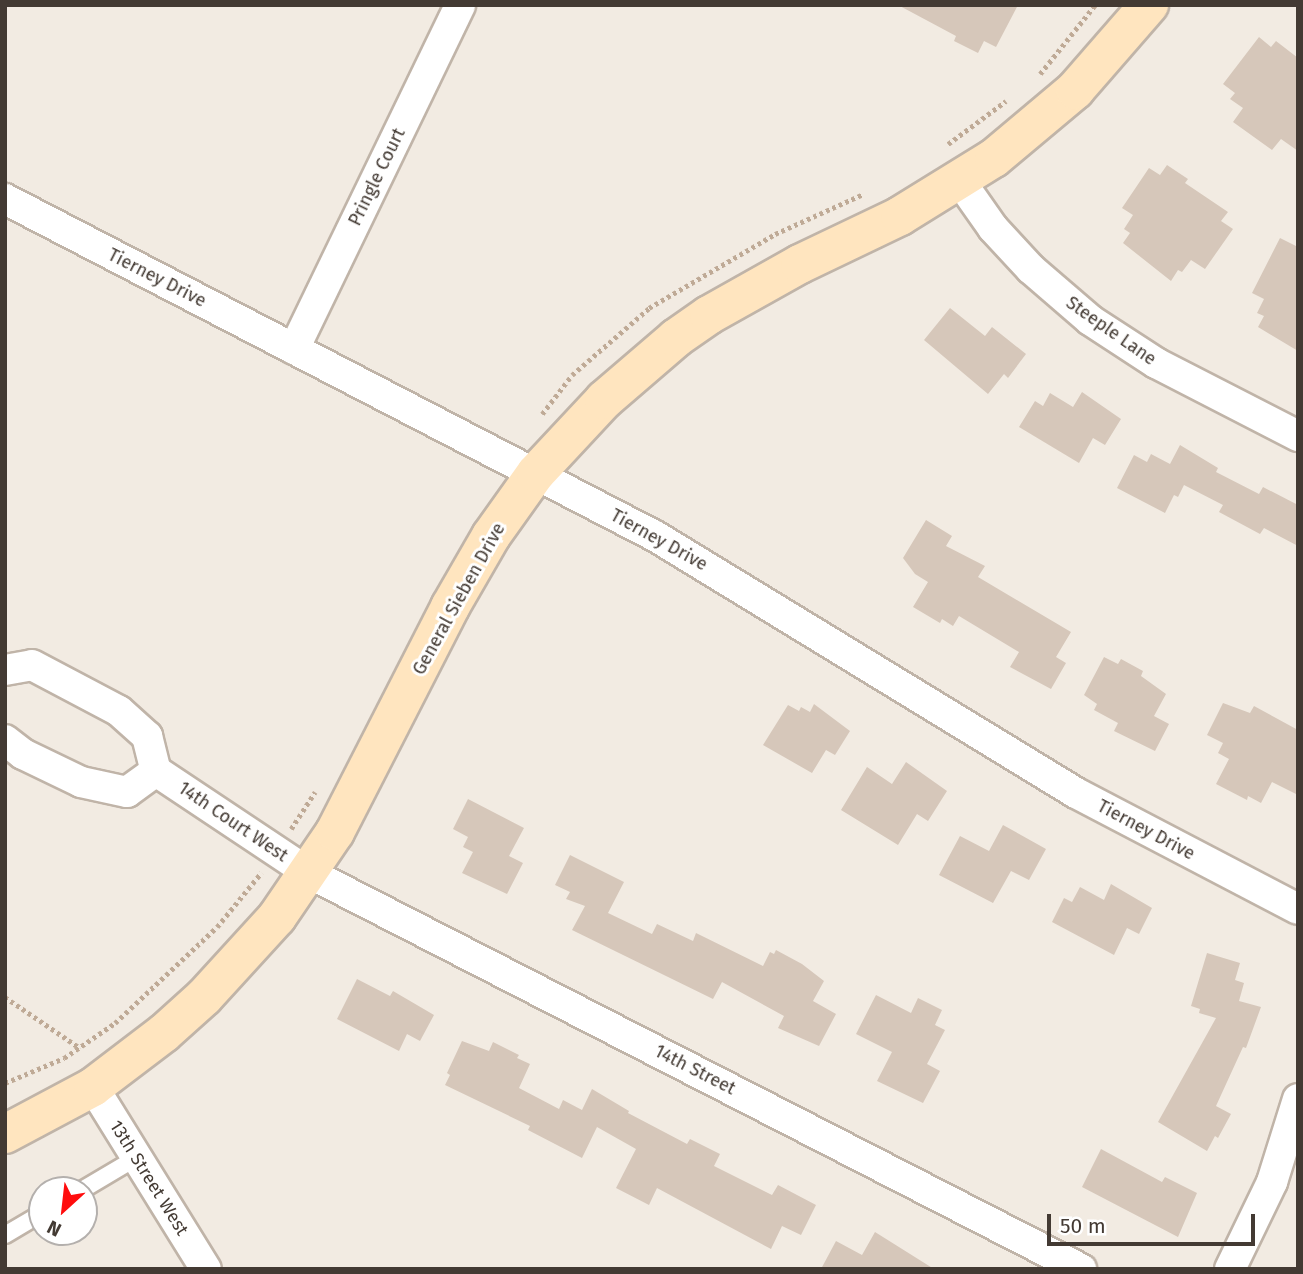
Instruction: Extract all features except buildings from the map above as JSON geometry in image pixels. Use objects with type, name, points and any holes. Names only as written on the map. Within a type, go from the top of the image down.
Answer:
[{"type":"street","name":"Pringle Court","points":[[294,349],[460,5]]},
{"type":"street","name":"General Sieben Drive","points":[[5,1134],[93,1087],[164,1033],[204,997],[277,917],[309,873],[358,790],[450,607],[491,536],[536,473],[604,400],[676,338],[709,315],[800,264],[900,216],[960,181],[1035,126],[1075,90],[1149,5]]},
{"type":"street","name":"Steeple Lane","points":[[960,181],[1002,238],[1031,269],[1090,320],[1156,363],[1298,436]]},
{"type":"street","name":"Tierney Drive","points":[[5,200],[655,536],[1076,793],[1298,909]]},
{"type":"street","points":[[5,670],[32,665],[119,710],[147,736],[156,771],[127,792],[81,782],[23,754],[5,740]]},
{"type":"street","name":"14th Court West","points":[[156,771],[309,873]]},
{"type":"street","name":"14th Street","points":[[309,873],[1081,1269]]},
{"type":"street","name":"13th Street West","points":[[93,1087],[206,1269]]},
{"type":"street","points":[[1230,1269],[1272,1182],[1298,1099]]},
{"type":"lane","points":[[98,1181],[136,1158]]},
{"type":"lane","points":[[5,1235],[28,1221]]},
{"type":"path","points":[[5,997],[80,1048]]}]
